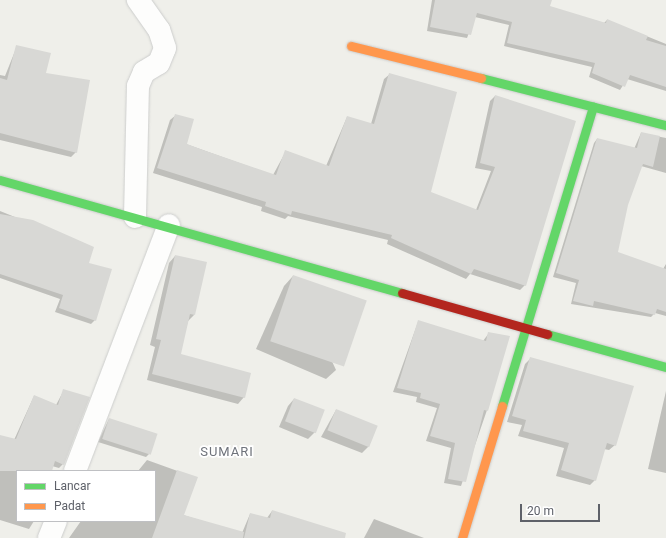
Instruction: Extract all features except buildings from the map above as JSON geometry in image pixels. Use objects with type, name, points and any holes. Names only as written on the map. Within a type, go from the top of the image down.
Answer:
[{"type":"street","points":[[135,217],[138,86],[144,72],[158,63],[165,48],[159,30],[138,0]]},
{"type":"street","points":[[350,46],[666,125]]},
{"type":"street","points":[[462,538],[593,107]]},
{"type":"street","points":[[0,180],[169,225],[526,330],[666,367]]},
{"type":"street","points":[[75,470],[169,225]]},
{"type":"street","points":[[49,538],[56,522]]},
{"type":"traffic: fast","points":[[481,78],[666,125]]},
{"type":"traffic: fast","points":[[502,406],[593,107]]},
{"type":"traffic: fast","points":[[0,180],[402,293]]},
{"type":"traffic: fast","points":[[547,334],[666,367]]},
{"type":"traffic: slow","points":[[351,46],[481,78]]},
{"type":"traffic: slow","points":[[462,538],[502,406]]},
{"type":"traffic: jam","points":[[402,293],[547,334]]},
{"type":"district","name":"SUMARI","points":[[227,452]]}]
